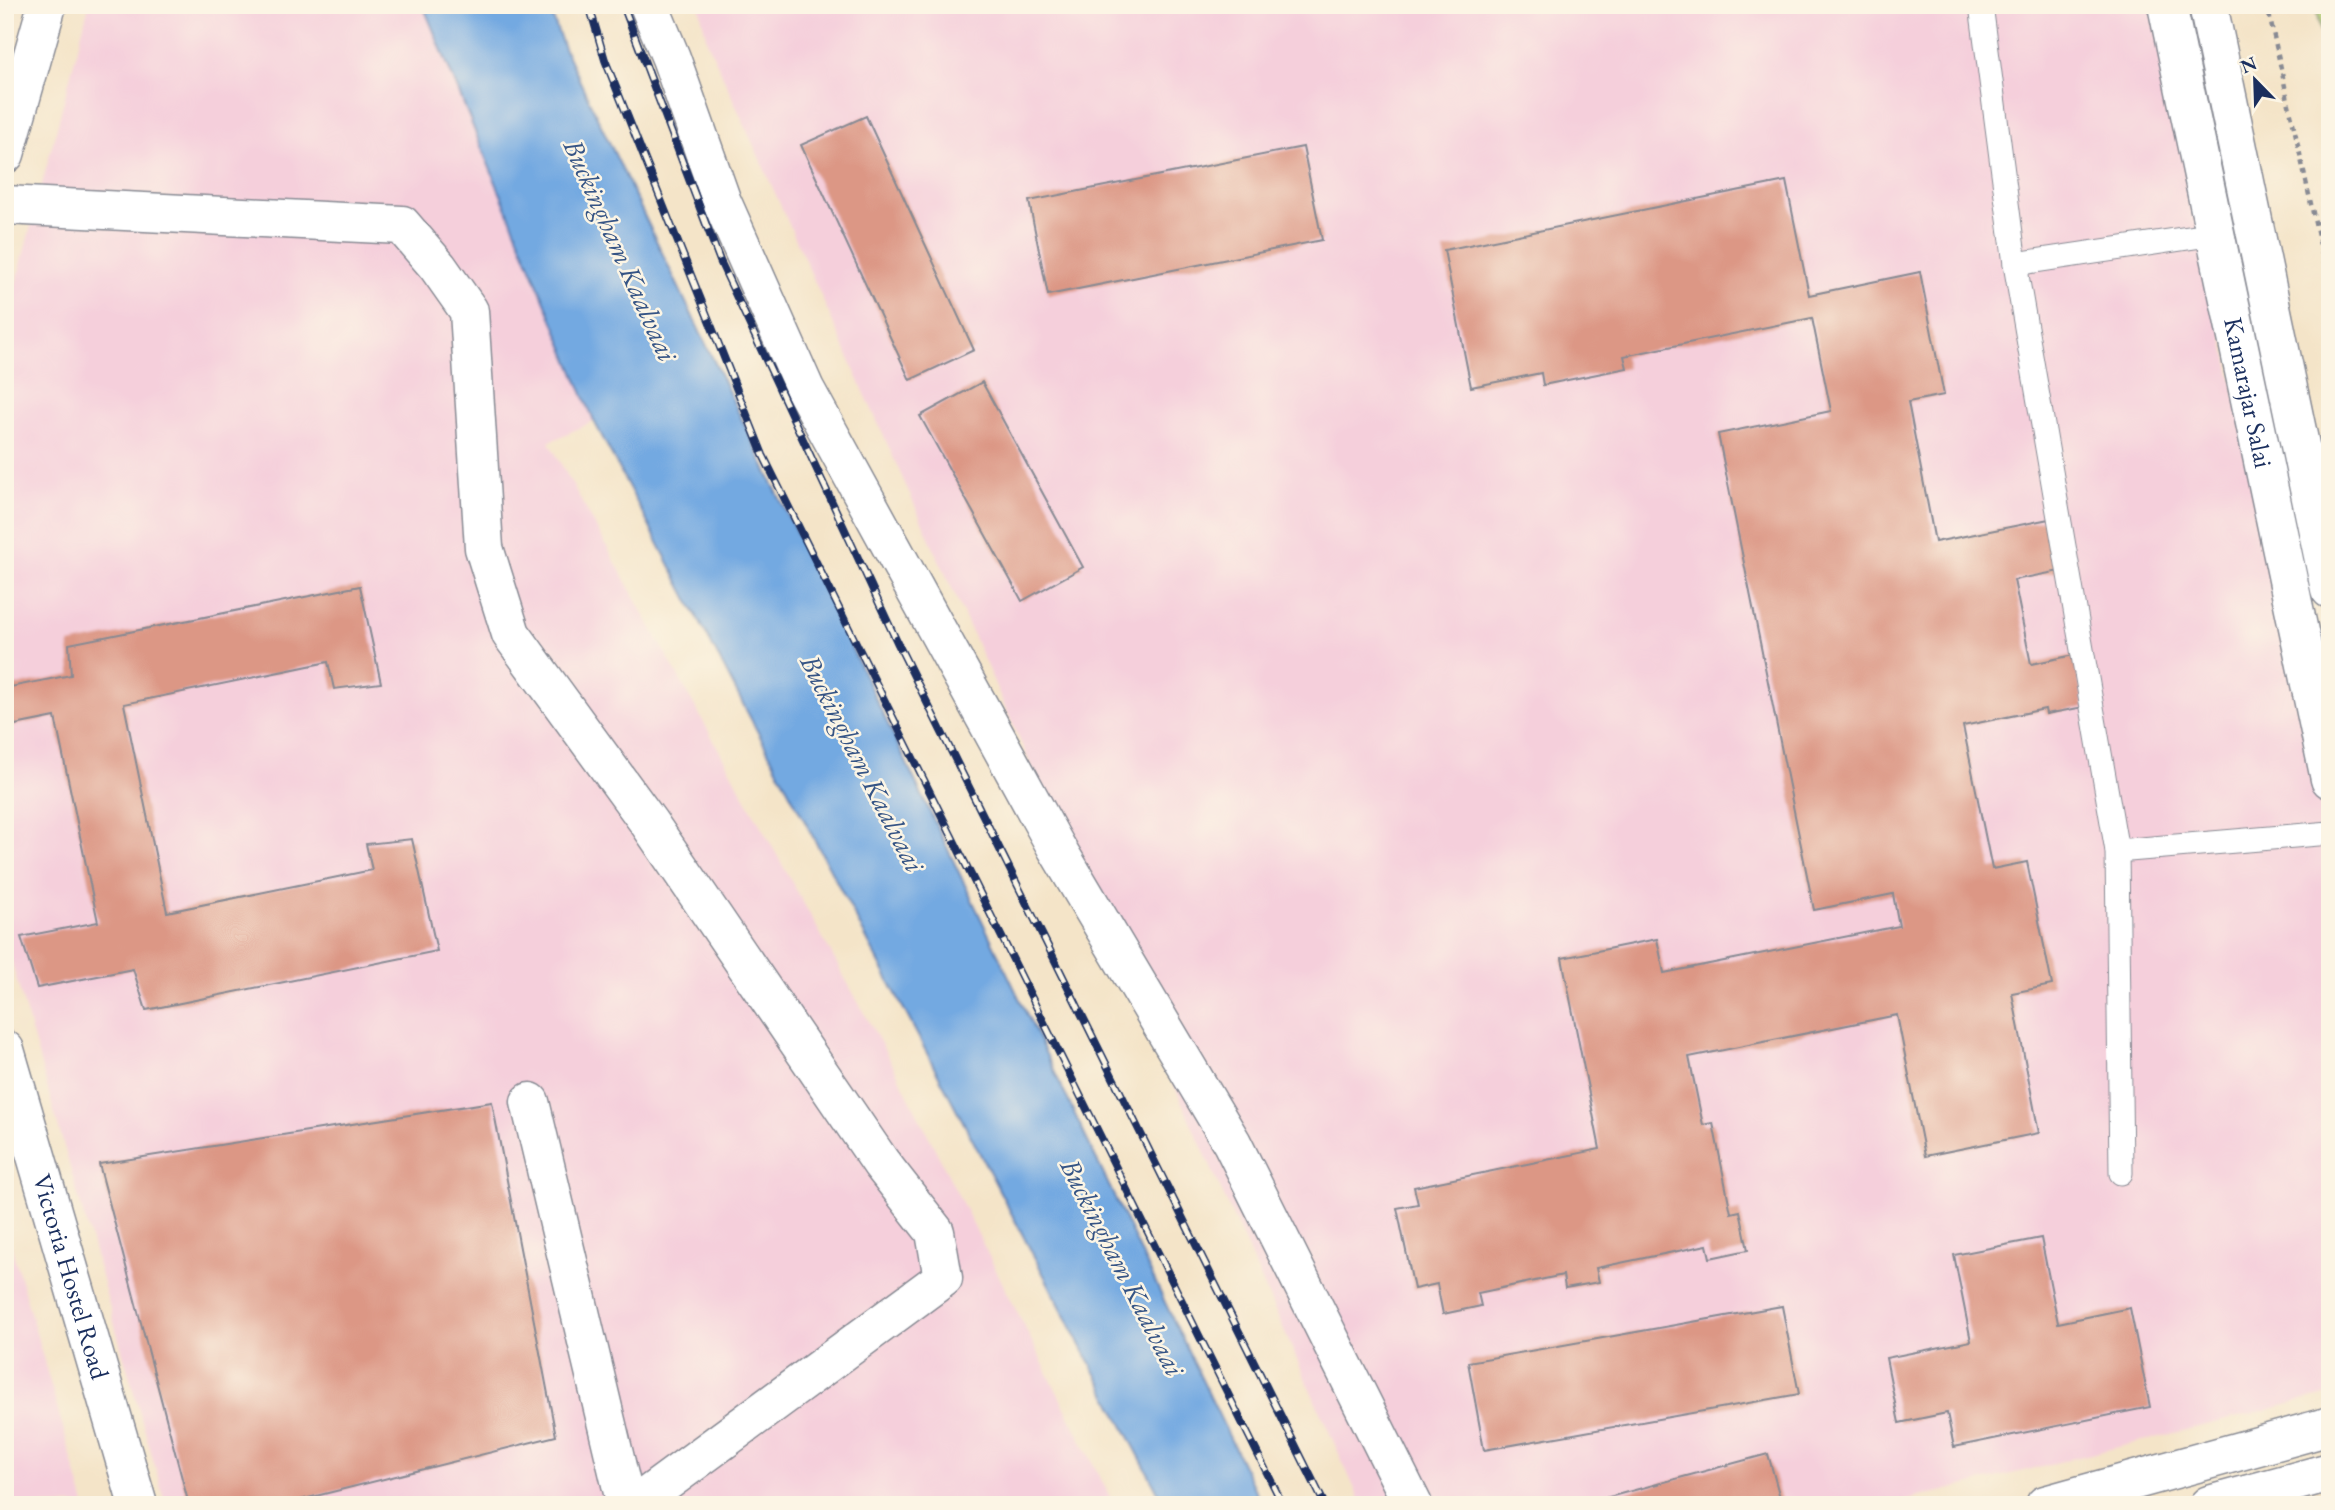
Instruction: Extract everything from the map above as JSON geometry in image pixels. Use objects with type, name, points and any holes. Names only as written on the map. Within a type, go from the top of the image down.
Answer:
[{"type":"street","points":[[5,154],[47,5]]},
{"type":"street","points":[[649,5],[671,58],[722,202],[805,389],[1056,847],[1232,1143],[1413,1505]]},
{"type":"street","name":"Kamarajar Salai","points":[[2167,5],[2330,779]]},
{"type":"street","name":"Kamarajar Salai","points":[[2208,5],[2330,589]]},
{"type":"street","points":[[5,205],[402,225],[438,267],[469,311],[484,548],[510,634],[657,834],[881,1163],[935,1232],[943,1278],[635,1505]]},
{"type":"street","name":"Victoria Hostel Road","points":[[5,1049],[138,1505]]},
{"type":"street","points":[[530,1102],[626,1505]]},
{"type":"street","points":[[2045,1505],[2330,1426]]},
{"type":"street","points":[[2209,1505],[2330,1472]]},
{"type":"lane","points":[[1981,5],[2015,264],[2117,850],[2121,1173]]},
{"type":"lane","points":[[2015,264],[2215,234]]},
{"type":"lane","points":[[2117,850],[2330,833]]},
{"type":"path","points":[[2267,5],[2330,290]]},
{"type":"shaded area","points":[[89,5],[423,5],[594,421],[549,442],[894,1067],[1114,1505],[166,1505],[5,939],[5,325]]},
{"type":"shaded area","points":[[699,5],[2152,5],[2330,838],[2330,1394],[1888,1505],[1362,1505],[707,41]]},
{"type":"shaded area","points":[[5,1224],[85,1505],[5,1505]]},
{"type":"green space","points":[[2315,5],[2330,5],[2330,75]]},
{"type":"water","name":"Buckingham Kaalvaai","points":[[423,5],[548,5],[564,48],[1262,1505],[1165,1505],[594,421]]},
{"type":"building","points":[[866,116],[974,350],[910,380],[801,145]]},
{"type":"building","points":[[1303,147],[1322,240],[1048,295],[1029,201]]},
{"type":"building","points":[[1786,181],[1809,295],[1920,272],[1944,395],[1908,402],[1935,542],[2049,519],[2060,571],[2014,580],[2031,664],[2074,655],[2084,707],[2046,714],[2045,709],[1963,726],[1992,869],[2027,862],[2052,985],[2012,993],[2039,1133],[1925,1156],[1897,1015],[1689,1057],[1703,1125],[1713,1123],[1731,1213],[1740,1211],[1748,1250],[1710,1258],[1707,1245],[1596,1268],[1599,1282],[1565,1288],[1563,1275],[1478,1293],[1481,1306],[1443,1314],[1437,1284],[1414,1289],[1397,1208],[1418,1204],[1414,1187],[1600,1149],[1562,958],[1657,939],[1664,973],[1899,926],[1893,894],[1814,910],[1718,434],[1831,411],[1812,318],[1624,356],[1627,368],[1543,385],[1541,373],[1471,387],[1444,250]]},
{"type":"building","points":[[982,382],[1083,567],[1022,601],[920,416]]},
{"type":"building","points":[[360,586],[381,683],[334,689],[328,662],[124,704],[167,912],[372,870],[366,844],[412,839],[437,951],[146,1010],[133,969],[37,988],[21,937],[98,922],[55,717],[5,727],[5,688],[71,675],[69,644]]},
{"type":"building","points":[[492,1102],[556,1436],[280,1505],[189,1505],[99,1164]]},
{"type":"building","points":[[2041,1238],[2058,1323],[2130,1308],[2150,1407],[1954,1447],[1947,1413],[1899,1423],[1886,1358],[1971,1341],[1954,1255]]},
{"type":"building","points":[[1782,1306],[1799,1394],[1484,1450],[1468,1362]]},
{"type":"building","points":[[1768,1454],[1782,1505],[1583,1504]]},
{"type":"railway","points":[[589,5],[605,60],[763,455],[1283,1505]]},
{"type":"railway","points":[[623,5],[720,261],[898,644],[1325,1505]]}]
